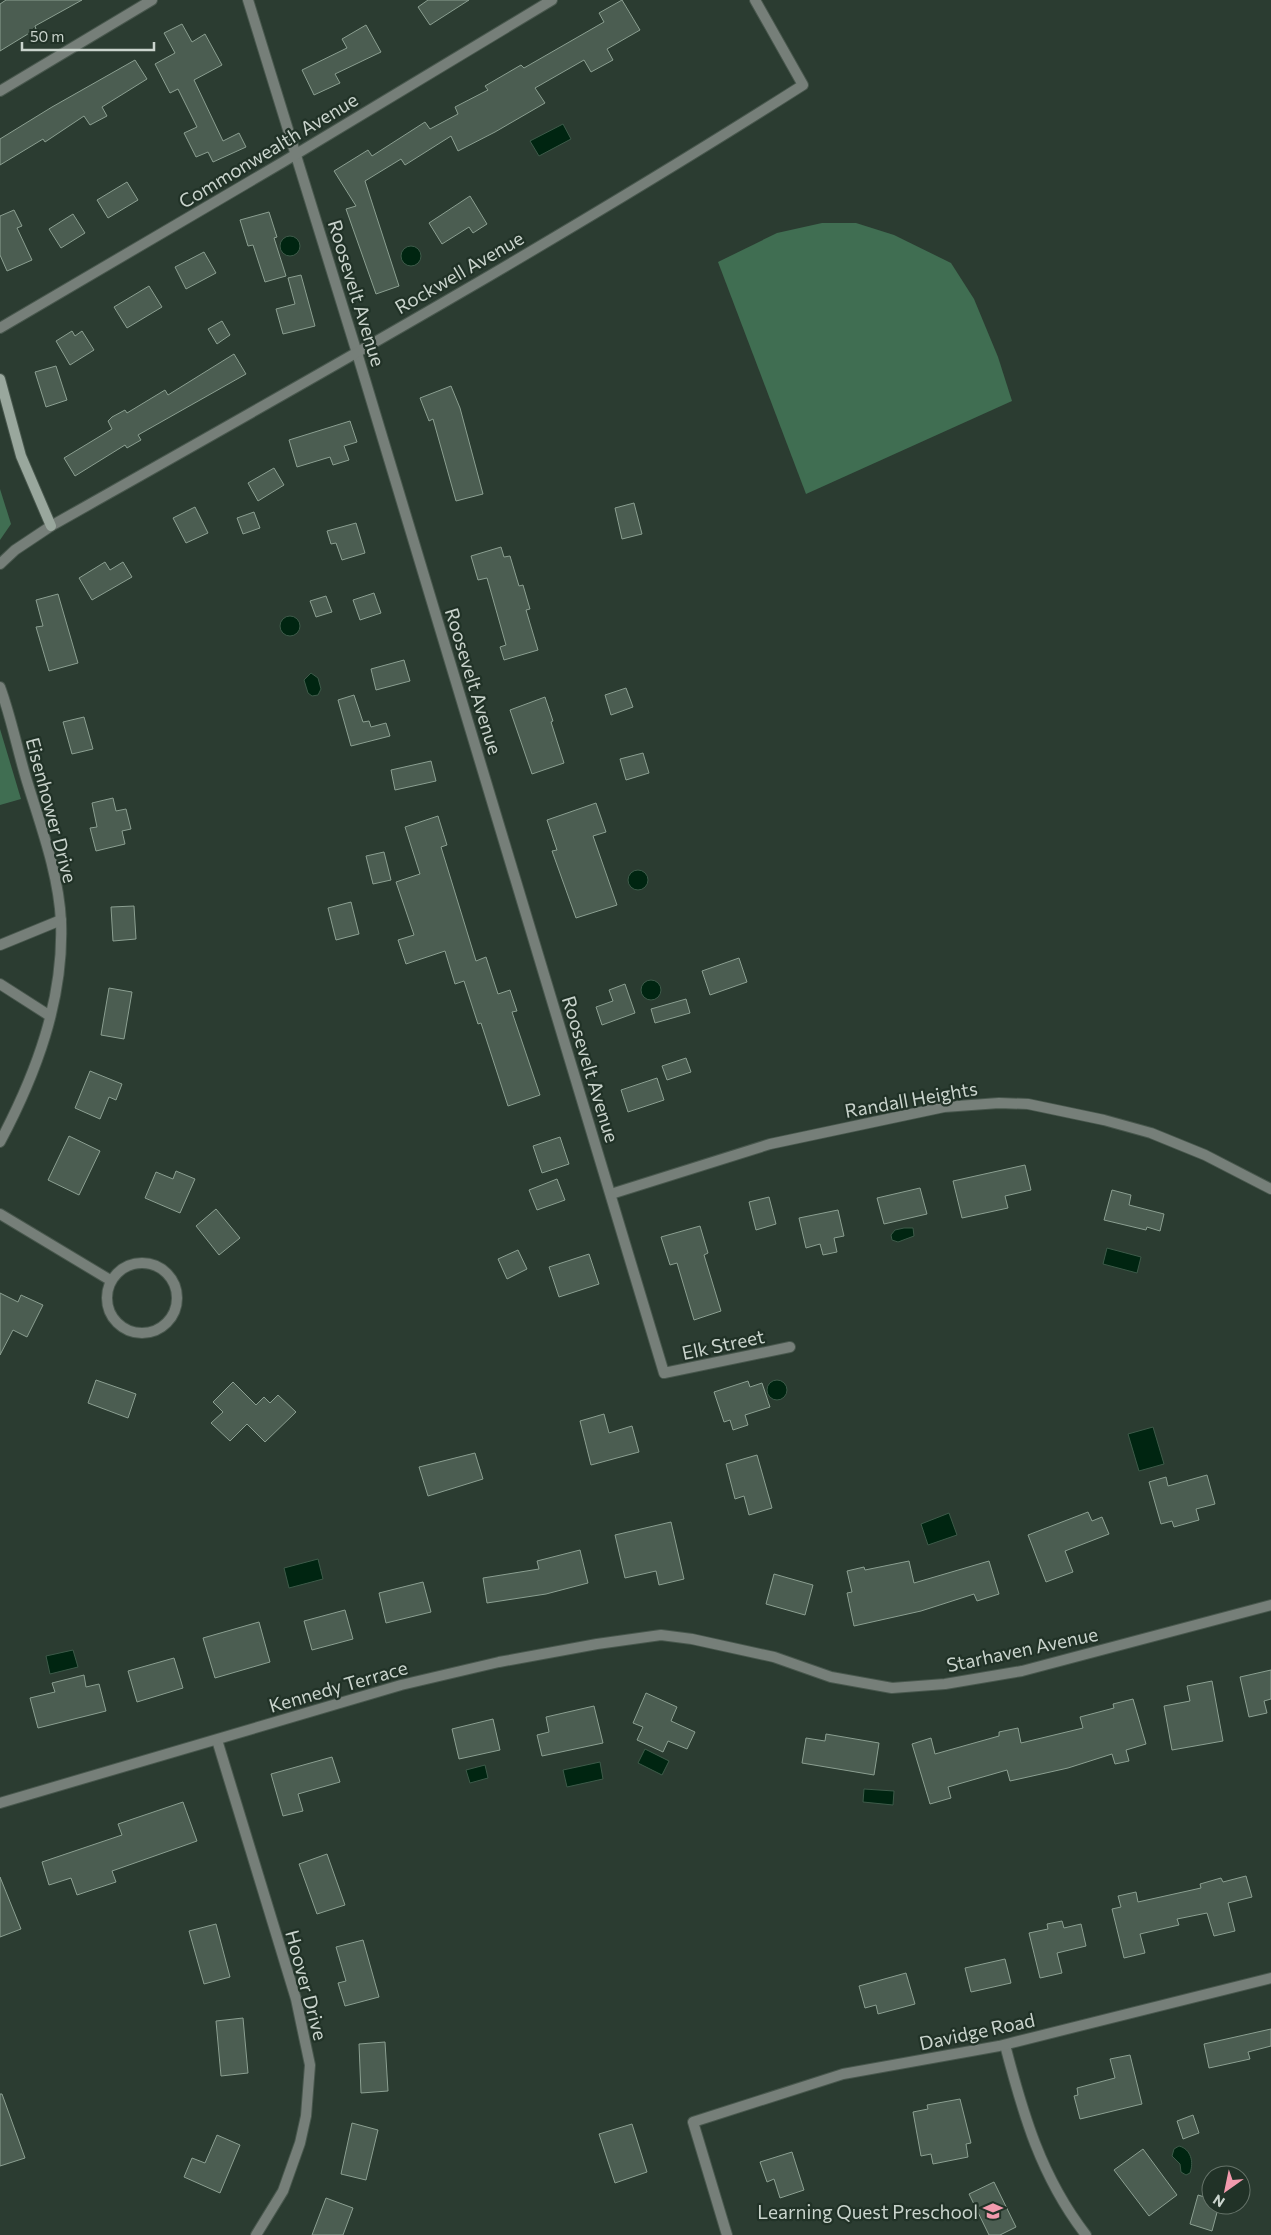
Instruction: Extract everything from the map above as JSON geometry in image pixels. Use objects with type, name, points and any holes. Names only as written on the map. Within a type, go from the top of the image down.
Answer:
[{"type":"street","points":[[0,91],[152,0]]},
{"type":"street","name":"Roosevelt Avenue","points":[[248,0],[357,353],[664,1373]]},
{"type":"street","name":"Commonwealth Avenue","points":[[0,328],[296,154],[552,0]]},
{"type":"street","name":"Rockwell Avenue","points":[[51,526],[357,353],[687,158],[803,85],[755,0]]},
{"type":"street","points":[[0,380],[21,456],[51,526],[14,550],[0,564]]},
{"type":"street","name":"Eisenhower Drive","points":[[0,687],[50,856],[61,920],[56,990],[50,1016],[36,1066],[0,1142]]},
{"type":"street","points":[[0,945],[61,920]]},
{"type":"street","points":[[0,984],[50,1016]]},
{"type":"street","name":"Randall Heights","points":[[610,1194],[770,1144],[944,1107],[998,1103],[1028,1104],[1104,1120],[1151,1133],[1205,1155],[1271,1189]]},
{"type":"street","points":[[0,1214],[110,1280]]},
{"type":"street","points":[[136,1263],[148,1263],[158,1267],[168,1274],[174,1283],[177,1294],[176,1306],[172,1317],[154,1331],[142,1333],[120,1326],[112,1317],[108,1306],[107,1295],[110,1280],[125,1267],[136,1263]]},
{"type":"street","name":"Elk Street","points":[[664,1373],[790,1348]]},
{"type":"street","name":"Starhaven Avenue","points":[[692,1639],[774,1657],[831,1677],[892,1688],[945,1684],[1022,1671],[1271,1605]]},
{"type":"street","name":"Kennedy Terrace","points":[[0,1803],[401,1685],[499,1662],[597,1644],[662,1635],[692,1639]]},
{"type":"street","name":"Hoover Drive","points":[[217,1740],[296,1999],[310,2065],[306,2116],[300,2143],[283,2191],[256,2235]]},
{"type":"street","name":"Davidge Road","points":[[726,2235],[693,2122],[843,2074],[1005,2045],[1271,1978]]},
{"type":"street","points":[[1005,2045],[1032,2140],[1070,2215],[1086,2235]]},
{"type":"shaded area","points":[[563,124],[571,139],[539,156],[530,141]]},
{"type":"shaded area","points":[[822,223],[856,223],[894,235],[951,263],[974,299],[998,357],[1012,401],[806,494],[718,262],[777,233]]},
{"type":"shaded area","points":[[290,236],[297,239],[300,246],[297,253],[290,256],[283,253],[280,246],[283,239]]},
{"type":"shaded area","points":[[411,246],[418,249],[421,256],[418,263],[411,266],[404,263],[401,256],[404,249]]},
{"type":"shaded area","points":[[0,489],[11,524],[0,540]]},
{"type":"shaded area","points":[[290,616],[297,619],[300,626],[297,633],[290,636],[283,633],[280,626],[283,619]]},
{"type":"shaded area","points":[[311,673],[318,678],[321,689],[318,695],[312,696],[308,693],[304,680]]},
{"type":"shaded area","points":[[0,729],[21,799],[0,805]]},
{"type":"shaded area","points":[[638,870],[645,873],[648,880],[645,887],[638,890],[631,887],[628,880],[631,873]]},
{"type":"shaded area","points":[[651,980],[658,983],[661,990],[658,997],[651,1000],[644,997],[641,990],[644,983]]},
{"type":"shaded area","points":[[913,1228],[914,1236],[898,1242],[892,1240],[891,1235],[895,1230]]},
{"type":"shaded area","points":[[1107,1248],[1141,1257],[1137,1273],[1103,1264]]},
{"type":"shaded area","points":[[777,1380],[784,1383],[787,1390],[784,1397],[777,1400],[770,1397],[767,1390],[770,1383]]},
{"type":"shaded area","points":[[1153,1427],[1164,1464],[1139,1471],[1128,1434]]},
{"type":"shaded area","points":[[949,1513],[957,1535],[928,1545],[921,1524]]},
{"type":"shaded area","points":[[318,1559],[323,1579],[289,1588],[284,1568]]},
{"type":"shaded area","points":[[73,1650],[78,1667],[50,1674],[46,1656]]},
{"type":"shaded area","points":[[645,1749],[669,1761],[662,1775],[638,1763]]},
{"type":"shaded area","points":[[600,1762],[603,1779],[567,1787],[563,1770]]},
{"type":"shaded area","points":[[485,1765],[488,1778],[470,1783],[466,1770]]},
{"type":"shaded area","points":[[864,1789],[894,1791],[893,1805],[863,1802]]},
{"type":"shaded area","points":[[1179,2146],[1189,2153],[1191,2160],[1190,2173],[1186,2175],[1181,2172],[1180,2164],[1172,2156],[1174,2149]]},
{"type":"building","points":[[6,0],[82,0],[35,26],[36,29],[0,51],[0,4]]},
{"type":"building","points":[[428,0],[469,0],[430,25],[418,7]]},
{"type":"building","points":[[622,0],[640,30],[607,49],[613,60],[591,72],[584,60],[535,88],[545,103],[458,151],[451,136],[405,165],[401,159],[365,181],[399,286],[376,294],[346,209],[356,206],[334,171],[368,150],[372,156],[425,122],[430,129],[458,114],[455,107],[488,90],[485,86],[521,65],[524,68],[604,22],[599,13]]},
{"type":"building","points":[[182,24],[192,42],[205,34],[222,65],[194,80],[223,141],[239,133],[246,147],[213,162],[208,152],[196,157],[184,133],[197,127],[178,89],[170,93],[155,64],[175,53],[164,33]]},
{"type":"building","points":[[366,25],[381,52],[335,74],[340,83],[314,95],[302,70],[347,48],[342,39]]},
{"type":"building","points":[[135,60],[147,79],[102,107],[107,116],[90,125],[84,116],[45,142],[43,139],[0,165],[0,139]]},
{"type":"building","points":[[127,182],[138,200],[108,218],[97,200]]},
{"type":"building","points":[[470,196],[487,224],[473,233],[469,227],[442,244],[429,223]]},
{"type":"building","points":[[14,210],[22,226],[17,228],[32,260],[7,271],[0,255],[0,216]]},
{"type":"building","points":[[269,212],[277,237],[274,238],[286,276],[265,282],[253,245],[248,246],[240,220]]},
{"type":"building","points":[[73,214],[85,233],[61,248],[49,229]]},
{"type":"building","points":[[204,252],[216,273],[186,289],[175,267]]},
{"type":"building","points":[[301,275],[315,326],[283,334],[276,309],[295,304],[288,278]]},
{"type":"building","points":[[149,286],[162,307],[127,328],[114,307]]},
{"type":"building","points":[[222,321],[230,335],[217,344],[208,329]]},
{"type":"building","points":[[72,331],[75,336],[82,331],[94,350],[70,365],[56,341]]},
{"type":"building","points":[[234,354],[246,374],[138,435],[141,440],[127,448],[125,445],[75,476],[64,458],[112,429],[108,421],[112,417],[125,410],[127,413],[165,390],[168,395]]},
{"type":"building","points":[[56,366],[67,400],[46,407],[35,372]]},
{"type":"building","points":[[451,386],[460,408],[483,494],[456,501],[433,419],[429,421],[420,398]]},
{"type":"building","points":[[350,421],[357,442],[344,446],[349,460],[333,465],[330,457],[297,467],[289,440]]},
{"type":"building","points":[[274,468],[284,485],[258,501],[248,483]]},
{"type":"building","points":[[634,503],[642,534],[622,539],[615,508]]},
{"type":"building","points":[[195,507],[208,533],[186,543],[173,518]]},
{"type":"building","points":[[254,512],[260,528],[243,534],[237,518]]},
{"type":"building","points":[[356,523],[365,553],[342,560],[336,543],[331,544],[327,531]]},
{"type":"building","points":[[501,547],[504,557],[510,556],[519,586],[523,585],[530,609],[526,610],[538,650],[504,660],[500,647],[506,645],[487,578],[478,580],[471,556]]},
{"type":"building","points":[[105,562],[110,570],[123,562],[132,577],[92,600],[79,578]]},
{"type":"building","points":[[374,593],[381,613],[360,620],[353,600]]},
{"type":"building","points":[[58,594],[78,663],[49,671],[36,627],[43,626],[36,600]]},
{"type":"building","points":[[326,596],[332,612],[316,617],[310,601]]},
{"type":"building","points":[[404,660],[410,681],[376,690],[371,669]]},
{"type":"building","points":[[626,688],[633,707],[611,715],[605,695]]},
{"type":"building","points":[[354,695],[363,722],[369,721],[371,727],[386,723],[390,736],[351,746],[338,700]]},
{"type":"building","points":[[545,697],[564,763],[532,774],[510,710]]},
{"type":"building","points":[[84,717],[93,749],[72,754],[63,722]]},
{"type":"building","points":[[643,753],[649,773],[626,780],[620,759]]},
{"type":"building","points":[[431,761],[436,781],[395,790],[391,770]]},
{"type":"building","points":[[113,798],[116,811],[126,809],[131,829],[122,831],[125,844],[96,851],[90,828],[97,827],[92,803]]},
{"type":"building","points":[[596,803],[606,832],[593,836],[617,905],[576,918],[552,851],[557,850],[547,820]]},
{"type":"building","points":[[438,816],[447,845],[441,847],[476,961],[486,957],[498,994],[510,990],[517,1011],[512,1012],[540,1095],[508,1106],[481,1023],[478,1024],[464,981],[455,984],[445,951],[406,964],[398,940],[414,935],[396,882],[420,874],[405,827]]},
{"type":"building","points":[[384,852],[391,880],[373,884],[366,856]]},
{"type":"building","points":[[351,902],[359,934],[336,940],[328,908]]},
{"type":"building","points":[[134,906],[136,939],[113,941],[111,907]]},
{"type":"building","points":[[739,958],[747,982],[710,995],[702,971]]},
{"type":"building","points":[[625,984],[635,1013],[602,1025],[596,1007],[613,1001],[609,990]]},
{"type":"building","points":[[109,988],[132,992],[124,1039],[101,1035]]},
{"type":"building","points":[[686,999],[690,1013],[655,1023],[651,1009]]},
{"type":"building","points":[[686,1058],[691,1072],[667,1080],[662,1066]]},
{"type":"building","points":[[90,1071],[122,1084],[116,1100],[109,1097],[100,1119],[75,1108]]},
{"type":"building","points":[[657,1078],[664,1100],[628,1112],[621,1090]]},
{"type":"building","points":[[69,1136],[100,1151],[79,1195],[48,1180]]},
{"type":"building","points":[[560,1137],[569,1164],[542,1173],[533,1146]]},
{"type":"building","points":[[1025,1165],[1031,1190],[1005,1196],[1008,1208],[962,1218],[953,1181]]},
{"type":"building","points":[[176,1171],[195,1179],[180,1213],[145,1198],[156,1172],[173,1179]]},
{"type":"building","points":[[557,1179],[565,1200],[537,1210],[529,1190]]},
{"type":"building","points":[[920,1188],[927,1214],[884,1224],[877,1198]]},
{"type":"building","points":[[1112,1190],[1131,1195],[1129,1205],[1164,1214],[1160,1231],[1147,1227],[1146,1230],[1104,1220]]},
{"type":"building","points":[[769,1197],[776,1224],[756,1230],[749,1202]]},
{"type":"building","points":[[216,1209],[240,1238],[219,1255],[196,1226]]},
{"type":"building","points":[[838,1210],[844,1236],[834,1238],[837,1252],[823,1255],[820,1244],[806,1248],[799,1218]]},
{"type":"building","points":[[700,1226],[708,1253],[704,1255],[721,1311],[694,1320],[677,1263],[670,1265],[661,1237]]},
{"type":"building","points":[[518,1250],[527,1269],[507,1279],[498,1259]]},
{"type":"building","points":[[589,1254],[599,1284],[559,1297],[549,1267]]},
{"type":"building","points":[[0,1293],[18,1302],[21,1295],[43,1305],[27,1337],[13,1330],[0,1355]]},
{"type":"building","points":[[96,1380],[136,1394],[128,1418],[88,1403]]},
{"type":"building","points":[[748,1381],[750,1387],[762,1383],[770,1407],[745,1415],[748,1425],[733,1430],[730,1420],[724,1422],[714,1392]]},
{"type":"building","points":[[233,1382],[256,1405],[264,1397],[270,1403],[278,1395],[296,1412],[265,1442],[247,1424],[230,1441],[211,1423],[223,1412],[213,1402]]},
{"type":"building","points":[[604,1414],[609,1433],[632,1426],[639,1452],[591,1465],[580,1421]]},
{"type":"building","points":[[475,1453],[483,1479],[428,1496],[419,1467]]},
{"type":"building","points":[[757,1455],[772,1508],[749,1515],[744,1496],[735,1499],[726,1464]]},
{"type":"building","points":[[1207,1475],[1215,1504],[1196,1509],[1199,1520],[1174,1527],[1172,1521],[1161,1524],[1149,1482],[1166,1477],[1168,1486]]},
{"type":"building","points":[[1088,1512],[1092,1521],[1102,1517],[1109,1534],[1065,1551],[1073,1572],[1046,1582],[1028,1535]]},
{"type":"building","points":[[671,1522],[684,1579],[659,1585],[656,1571],[625,1578],[615,1535]]},
{"type":"building","points":[[580,1550],[588,1583],[546,1594],[487,1603],[483,1578],[539,1569],[537,1561]]},
{"type":"building","points":[[909,1561],[914,1583],[989,1561],[999,1594],[977,1601],[974,1594],[921,1611],[854,1626],[847,1593],[852,1592],[847,1571],[864,1567],[865,1570]]},
{"type":"building","points":[[774,1574],[813,1585],[805,1615],[766,1604]]},
{"type":"building","points":[[423,1582],[431,1612],[386,1623],[379,1593]]},
{"type":"building","points":[[345,1610],[353,1639],[312,1650],[304,1621]]},
{"type":"building","points":[[259,1622],[270,1662],[215,1678],[203,1638]]},
{"type":"building","points":[[174,1658],[183,1688],[137,1702],[128,1671]]},
{"type":"building","points":[[1271,1670],[1271,1699],[1264,1701],[1267,1713],[1249,1717],[1240,1677]]},
{"type":"building","points":[[84,1675],[86,1687],[99,1684],[106,1711],[38,1728],[30,1698],[55,1692],[52,1683]]},
{"type":"building","points":[[1212,1681],[1223,1741],[1172,1750],[1164,1706],[1190,1701],[1187,1686]]},
{"type":"building","points":[[646,1693],[677,1707],[671,1721],[695,1732],[687,1749],[668,1741],[663,1752],[637,1740],[643,1727],[633,1723]]},
{"type":"building","points":[[1133,1699],[1146,1744],[1126,1750],[1129,1761],[1115,1764],[1112,1754],[1068,1768],[1010,1781],[1007,1770],[948,1787],[951,1798],[930,1804],[912,1744],[931,1738],[935,1754],[999,1736],[999,1732],[1018,1728],[1021,1743],[1083,1728],[1080,1717],[1114,1708],[1113,1704]]},
{"type":"building","points":[[594,1706],[603,1743],[542,1756],[537,1735],[549,1732],[546,1717]]},
{"type":"building","points":[[493,1719],[500,1750],[459,1759],[452,1729]]},
{"type":"building","points":[[826,1734],[879,1743],[874,1775],[802,1763],[806,1738],[825,1741]]},
{"type":"building","points":[[332,1757],[340,1782],[298,1794],[303,1811],[283,1816],[271,1774]]},
{"type":"building","points":[[183,1802],[197,1841],[112,1871],[116,1882],[77,1895],[71,1878],[49,1885],[42,1862],[122,1835],[118,1824]]},
{"type":"building","points":[[327,1854],[345,1905],[317,1914],[299,1864]]},
{"type":"building","points":[[1246,1876],[1252,1897],[1228,1903],[1235,1931],[1214,1936],[1207,1913],[1177,1919],[1179,1925],[1140,1934],[1145,1953],[1124,1958],[1112,1909],[1121,1907],[1118,1896],[1136,1892],[1138,1902],[1201,1888],[1200,1884],[1221,1878],[1223,1882]]},
{"type":"building","points":[[0,1877],[21,1929],[0,1937]]},
{"type":"building","points":[[1062,1921],[1064,1928],[1081,1924],[1086,1946],[1057,1953],[1062,1973],[1040,1978],[1029,1933],[1048,1929],[1047,1924]]},
{"type":"building","points":[[216,1924],[230,1977],[204,1984],[189,1931]]},
{"type":"building","points":[[363,1940],[379,1997],[345,2006],[338,1983],[346,1981],[336,1947]]},
{"type":"building","points":[[1005,1959],[1011,1983],[971,1992],[965,1968]]},
{"type":"building","points":[[906,1973],[915,2004],[878,2014],[876,2005],[865,2008],[859,1986]]},
{"type":"building","points":[[243,2018],[248,2073],[221,2076],[216,2021]]},
{"type":"building","points":[[1271,2029],[1271,2046],[1248,2052],[1250,2059],[1209,2068],[1204,2044]]},
{"type":"building","points":[[385,2042],[388,2091],[361,2093],[359,2044]]},
{"type":"building","points":[[1130,2055],[1142,2104],[1080,2119],[1074,2096],[1078,2095],[1077,2088],[1115,2078],[1110,2059]]},
{"type":"building","points":[[0,2094],[2,2094],[25,2158],[0,2166]]},
{"type":"building","points":[[960,2099],[971,2143],[966,2144],[968,2157],[933,2164],[931,2154],[921,2156],[913,2112],[928,2109],[927,2105]]},
{"type":"building","points":[[1193,2115],[1199,2133],[1183,2139],[1177,2121]]},
{"type":"building","points":[[352,2123],[378,2130],[366,2180],[341,2174]]},
{"type":"building","points":[[632,2124],[647,2172],[615,2183],[599,2134]]},
{"type":"building","points":[[217,2135],[240,2145],[220,2193],[184,2177],[192,2158],[205,2163]]},
{"type":"building","points":[[1143,2149],[1177,2195],[1149,2216],[1114,2170]]},
{"type":"building","points":[[792,2152],[804,2190],[780,2198],[774,2179],[767,2182],[760,2162]]},
{"type":"building","name":"Learning Quest Preschool","points":[[994,2182],[1016,2227],[1000,2235],[989,2235],[969,2194]]},
{"type":"building","points":[[1198,2195],[1201,2196],[1201,2215],[1216,2215],[1212,2231],[1190,2224]]},
{"type":"building","points":[[326,2198],[353,2208],[343,2235],[312,2235]]},
{"type":"place","name":"Learning Quest Preschool","points":[[993,2211]]}]
